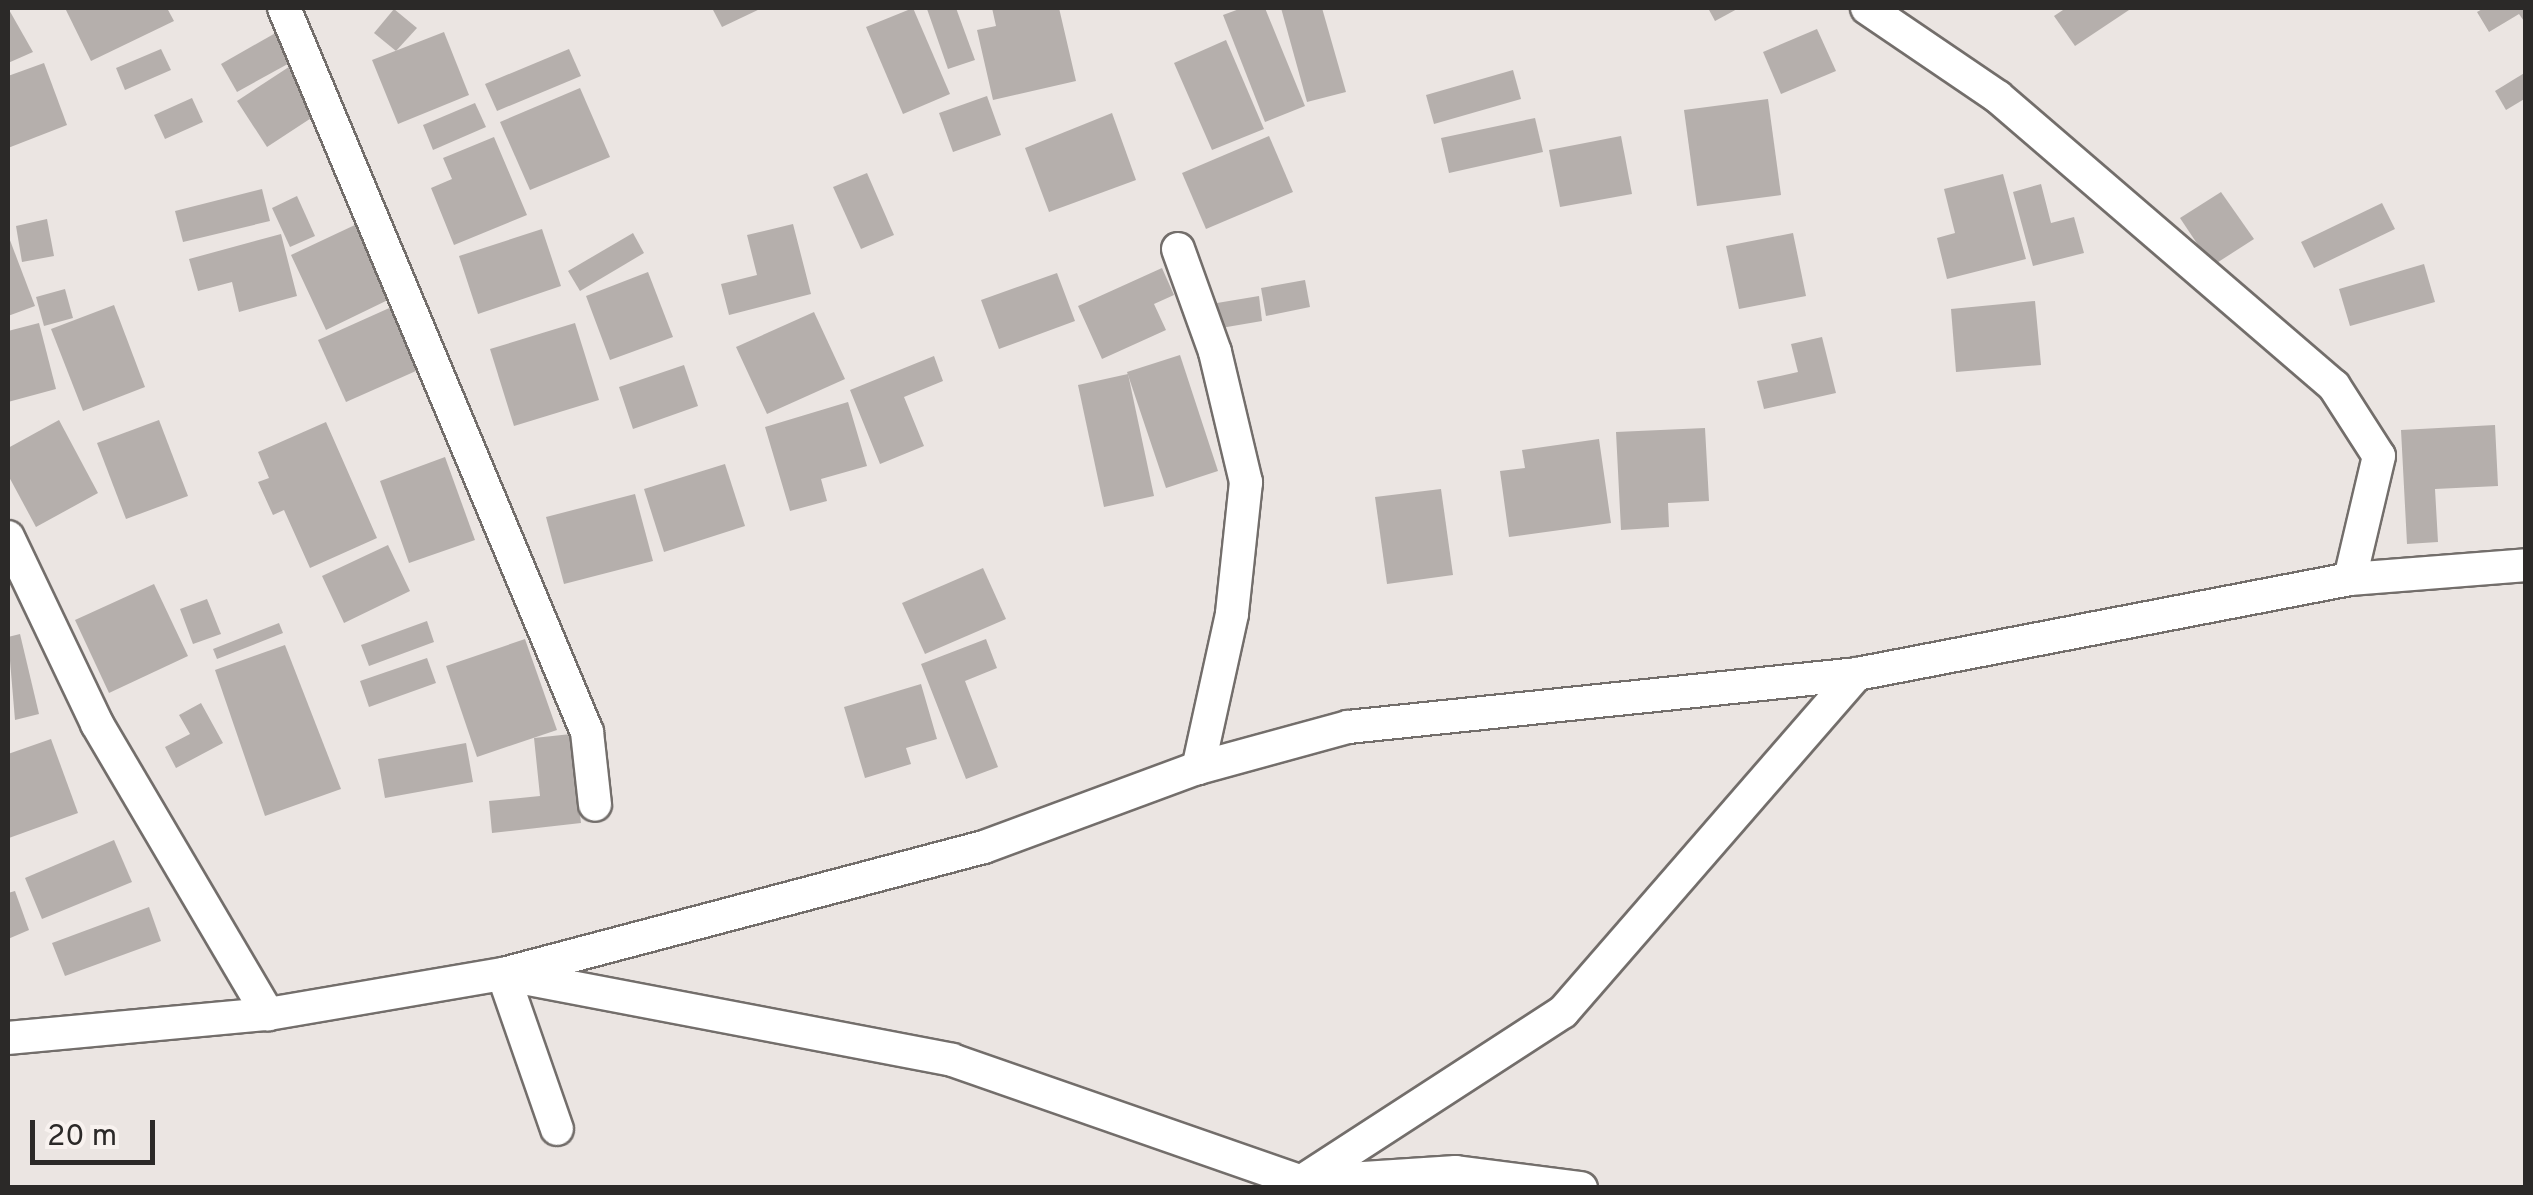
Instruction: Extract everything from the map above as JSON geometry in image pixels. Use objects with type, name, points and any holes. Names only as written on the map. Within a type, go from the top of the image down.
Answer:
[{"type":"street","points":[[284,8],[587,732],[594,805]]},
{"type":"street","points":[[1867,8],[1998,97],[2334,386],[2378,456],[2350,579]]},
{"type":"street","points":[[1178,250],[1215,352],[1246,482],[1232,614],[1198,768]]},
{"type":"street","points":[[8,537],[97,724],[268,1014]]},
{"type":"street","points":[[8,1038],[268,1014],[503,974],[984,847],[1198,768],[1348,727],[1857,674],[2350,579],[2526,565]]},
{"type":"street","points":[[1297,1184],[1563,1012],[1857,674]]},
{"type":"street","points":[[503,974],[952,1060],[1297,1184],[1456,1172],[1581,1188]]},
{"type":"street","points":[[503,974],[557,1129]]},
{"type":"building","points":[[8,8],[33,52],[8,63]]},
{"type":"building","points":[[65,8],[167,8],[174,21],[91,61]]},
{"type":"building","points":[[712,8],[762,8],[722,27]]},
{"type":"building","points":[[913,8],[950,94],[903,114],[866,27]]},
{"type":"building","points":[[956,8],[975,60],[948,69],[927,9]]},
{"type":"building","points":[[992,8],[1059,8],[1076,81],[993,100],[977,30],[996,26]]},
{"type":"building","points":[[1242,8],[1265,8],[1305,106],[1265,122],[1223,15]]},
{"type":"building","points":[[1281,8],[1322,8],[1346,92],[1307,102]]},
{"type":"building","points":[[1708,8],[1739,8],[1715,21]]},
{"type":"building","points":[[2066,8],[2132,8],[2075,46],[2054,16]]},
{"type":"building","points":[[2484,8],[2526,8],[2526,24],[2519,14],[2489,32],[2477,12]]},
{"type":"building","points":[[394,9],[417,28],[396,51],[374,33]]},
{"type":"building","points":[[1817,29],[1836,71],[1781,94],[1763,52]]},
{"type":"building","points":[[279,31],[295,60],[237,92],[221,64]]},
{"type":"building","points":[[444,32],[469,95],[398,124],[372,60]]},
{"type":"building","points":[[1226,40],[1264,129],[1212,150],[1174,63]]},
{"type":"building","points":[[161,49],[171,70],[125,90],[116,68]]},
{"type":"building","points":[[569,49],[581,76],[497,111],[485,84]]},
{"type":"building","points":[[44,63],[67,125],[8,148],[8,76]]},
{"type":"building","points":[[295,63],[325,109],[267,147],[237,101]]},
{"type":"building","points":[[1513,70],[1521,99],[1434,124],[1426,95]]},
{"type":"building","points":[[2526,72],[2526,98],[2506,110],[2495,91]]},
{"type":"building","points":[[580,88],[610,157],[530,190],[500,122]]},
{"type":"building","points":[[987,96],[1001,135],[953,152],[939,113]]},
{"type":"building","points":[[192,98],[203,122],[165,139],[154,115]]},
{"type":"building","points":[[1768,99],[1781,195],[1697,206],[1684,110]]},
{"type":"building","points":[[475,103],[486,127],[433,150],[423,125]]},
{"type":"building","points":[[1112,113],[1136,180],[1049,212],[1025,148]]},
{"type":"building","points":[[1535,118],[1543,152],[1449,173],[1441,138]]},
{"type":"building","points":[[1269,136],[1293,192],[1206,229],[1182,173]]},
{"type":"building","points":[[1621,136],[1632,194],[1560,207],[1549,150]]},
{"type":"building","points":[[494,137],[527,215],[454,245],[431,188],[452,179],[443,158]]},
{"type":"building","points":[[867,173],[894,235],[861,249],[833,187]]},
{"type":"building","points":[[2003,174],[2026,259],[1947,279],[1937,238],[1955,233],[1944,189]]},
{"type":"building","points":[[2041,184],[2051,223],[2074,217],[2084,253],[2033,266],[2013,192]]},
{"type":"building","points":[[262,189],[270,221],[183,242],[175,211]]},
{"type":"building","points":[[2221,192],[2254,239],[2212,266],[2180,218]]},
{"type":"building","points":[[297,196],[315,236],[290,247],[272,208]]},
{"type":"building","points":[[2382,203],[2395,229],[2314,268],[2301,242]]},
{"type":"building","points":[[47,219],[54,256],[22,262],[16,226]]},
{"type":"building","points":[[357,224],[392,298],[326,330],[291,255]]},
{"type":"building","points":[[793,224],[811,294],[729,315],[721,284],[757,275],[747,235]]},
{"type":"building","points":[[542,229],[561,286],[478,314],[459,256]]},
{"type":"building","points":[[633,233],[644,253],[580,291],[568,271]]},
{"type":"building","points":[[1793,233],[1806,296],[1739,309],[1726,246]]},
{"type":"building","points":[[281,234],[297,296],[239,312],[232,282],[198,291],[189,259]]},
{"type":"building","points":[[8,235],[35,306],[8,316]]},
{"type":"building","points":[[2424,264],[2435,302],[2350,326],[2339,289]]},
{"type":"building","points":[[1162,268],[1174,295],[1154,304],[1166,330],[1102,359],[1078,306]]},
{"type":"building","points":[[648,272],[673,337],[610,360],[586,296]]},
{"type":"building","points":[[1057,273],[1075,321],[999,349],[981,300]]},
{"type":"building","points":[[1305,280],[1310,307],[1266,316],[1261,288]]},
{"type":"building","points":[[65,289],[73,318],[44,326],[36,297]]},
{"type":"building","points":[[1259,296],[1262,321],[1221,328],[1217,303]]},
{"type":"building","points":[[2035,301],[2041,365],[1956,372],[1951,309]]},
{"type":"building","points":[[114,305],[145,387],[83,411],[51,329]]},
{"type":"building","points":[[396,305],[425,367],[346,402],[318,340]]},
{"type":"building","points":[[814,312],[845,379],[767,414],[736,347]]},
{"type":"building","points":[[39,323],[56,389],[8,402],[8,331]]},
{"type":"building","points":[[575,323],[599,400],[514,426],[490,349]]},
{"type":"building","points":[[1822,337],[1836,393],[1764,409],[1757,381],[1798,372],[1791,344]]},
{"type":"building","points":[[1180,355],[1218,471],[1166,488],[1127,372]]},
{"type":"building","points":[[934,356],[943,381],[904,397],[924,446],[880,464],[850,390]]},
{"type":"building","points":[[684,365],[698,406],[633,429],[619,387]]},
{"type":"building","points":[[1128,374],[1154,496],[1104,507],[1078,385]]},
{"type":"building","points":[[848,402],[867,466],[821,479],[827,501],[790,511],[765,427]]},
{"type":"building","points":[[59,420],[98,493],[36,527],[8,475],[8,448]]},
{"type":"building","points":[[159,420],[188,496],[126,519],[97,443]]},
{"type":"building","points":[[326,422],[377,538],[310,568],[284,510],[273,515],[258,482],[269,478],[258,452]]},
{"type":"building","points":[[2495,425],[2498,486],[2435,489],[2438,542],[2407,544],[2401,430]]},
{"type":"building","points":[[1705,428],[1709,501],[1668,503],[1669,527],[1621,530],[1616,432]]},
{"type":"building","points":[[1599,439],[1611,523],[1509,537],[1500,471],[1525,468],[1522,450]]},
{"type":"building","points":[[445,457],[475,540],[409,563],[380,481]]},
{"type":"building","points":[[725,464],[745,526],[664,552],[644,489]]},
{"type":"building","points":[[1441,489],[1453,575],[1387,584],[1375,497]]},
{"type":"building","points":[[635,494],[653,561],[564,584],[546,517]]},
{"type":"building","points":[[388,545],[410,591],[344,623],[322,576]]},
{"type":"building","points":[[983,568],[1006,619],[925,654],[902,603]]},
{"type":"building","points":[[154,584],[188,656],[109,693],[75,620]]},
{"type":"building","points":[[207,599],[221,634],[193,644],[180,609]]},
{"type":"building","points":[[427,621],[434,642],[369,666],[361,645]]},
{"type":"building","points":[[279,623],[283,633],[217,659],[213,649]]},
{"type":"building","points":[[20,634],[39,714],[15,720],[8,637]]},
{"type":"building","points":[[525,639],[557,730],[477,757],[446,666]]},
{"type":"building","points":[[986,639],[997,668],[965,681],[998,767],[966,779],[921,664]]},
{"type":"building","points":[[285,645],[341,789],[265,816],[215,670]]},
{"type":"building","points":[[427,658],[436,683],[369,707],[360,681]]},
{"type":"building","points":[[921,684],[937,739],[906,748],[911,764],[865,778],[844,707]]},
{"type":"building","points":[[201,703],[223,743],[176,768],[165,747],[190,734],[179,715]]},
{"type":"building","points":[[571,734],[581,823],[492,833],[489,801],[540,796],[534,738]]},
{"type":"building","points":[[51,739],[78,813],[9,838],[8,754]]},
{"type":"building","points":[[466,743],[473,782],[385,798],[378,759]]},
{"type":"building","points":[[114,840],[132,882],[42,919],[25,878]]},
{"type":"building","points":[[15,891],[29,930],[8,939],[8,893]]},
{"type":"building","points":[[149,907],[161,941],[65,976],[52,943]]}]
